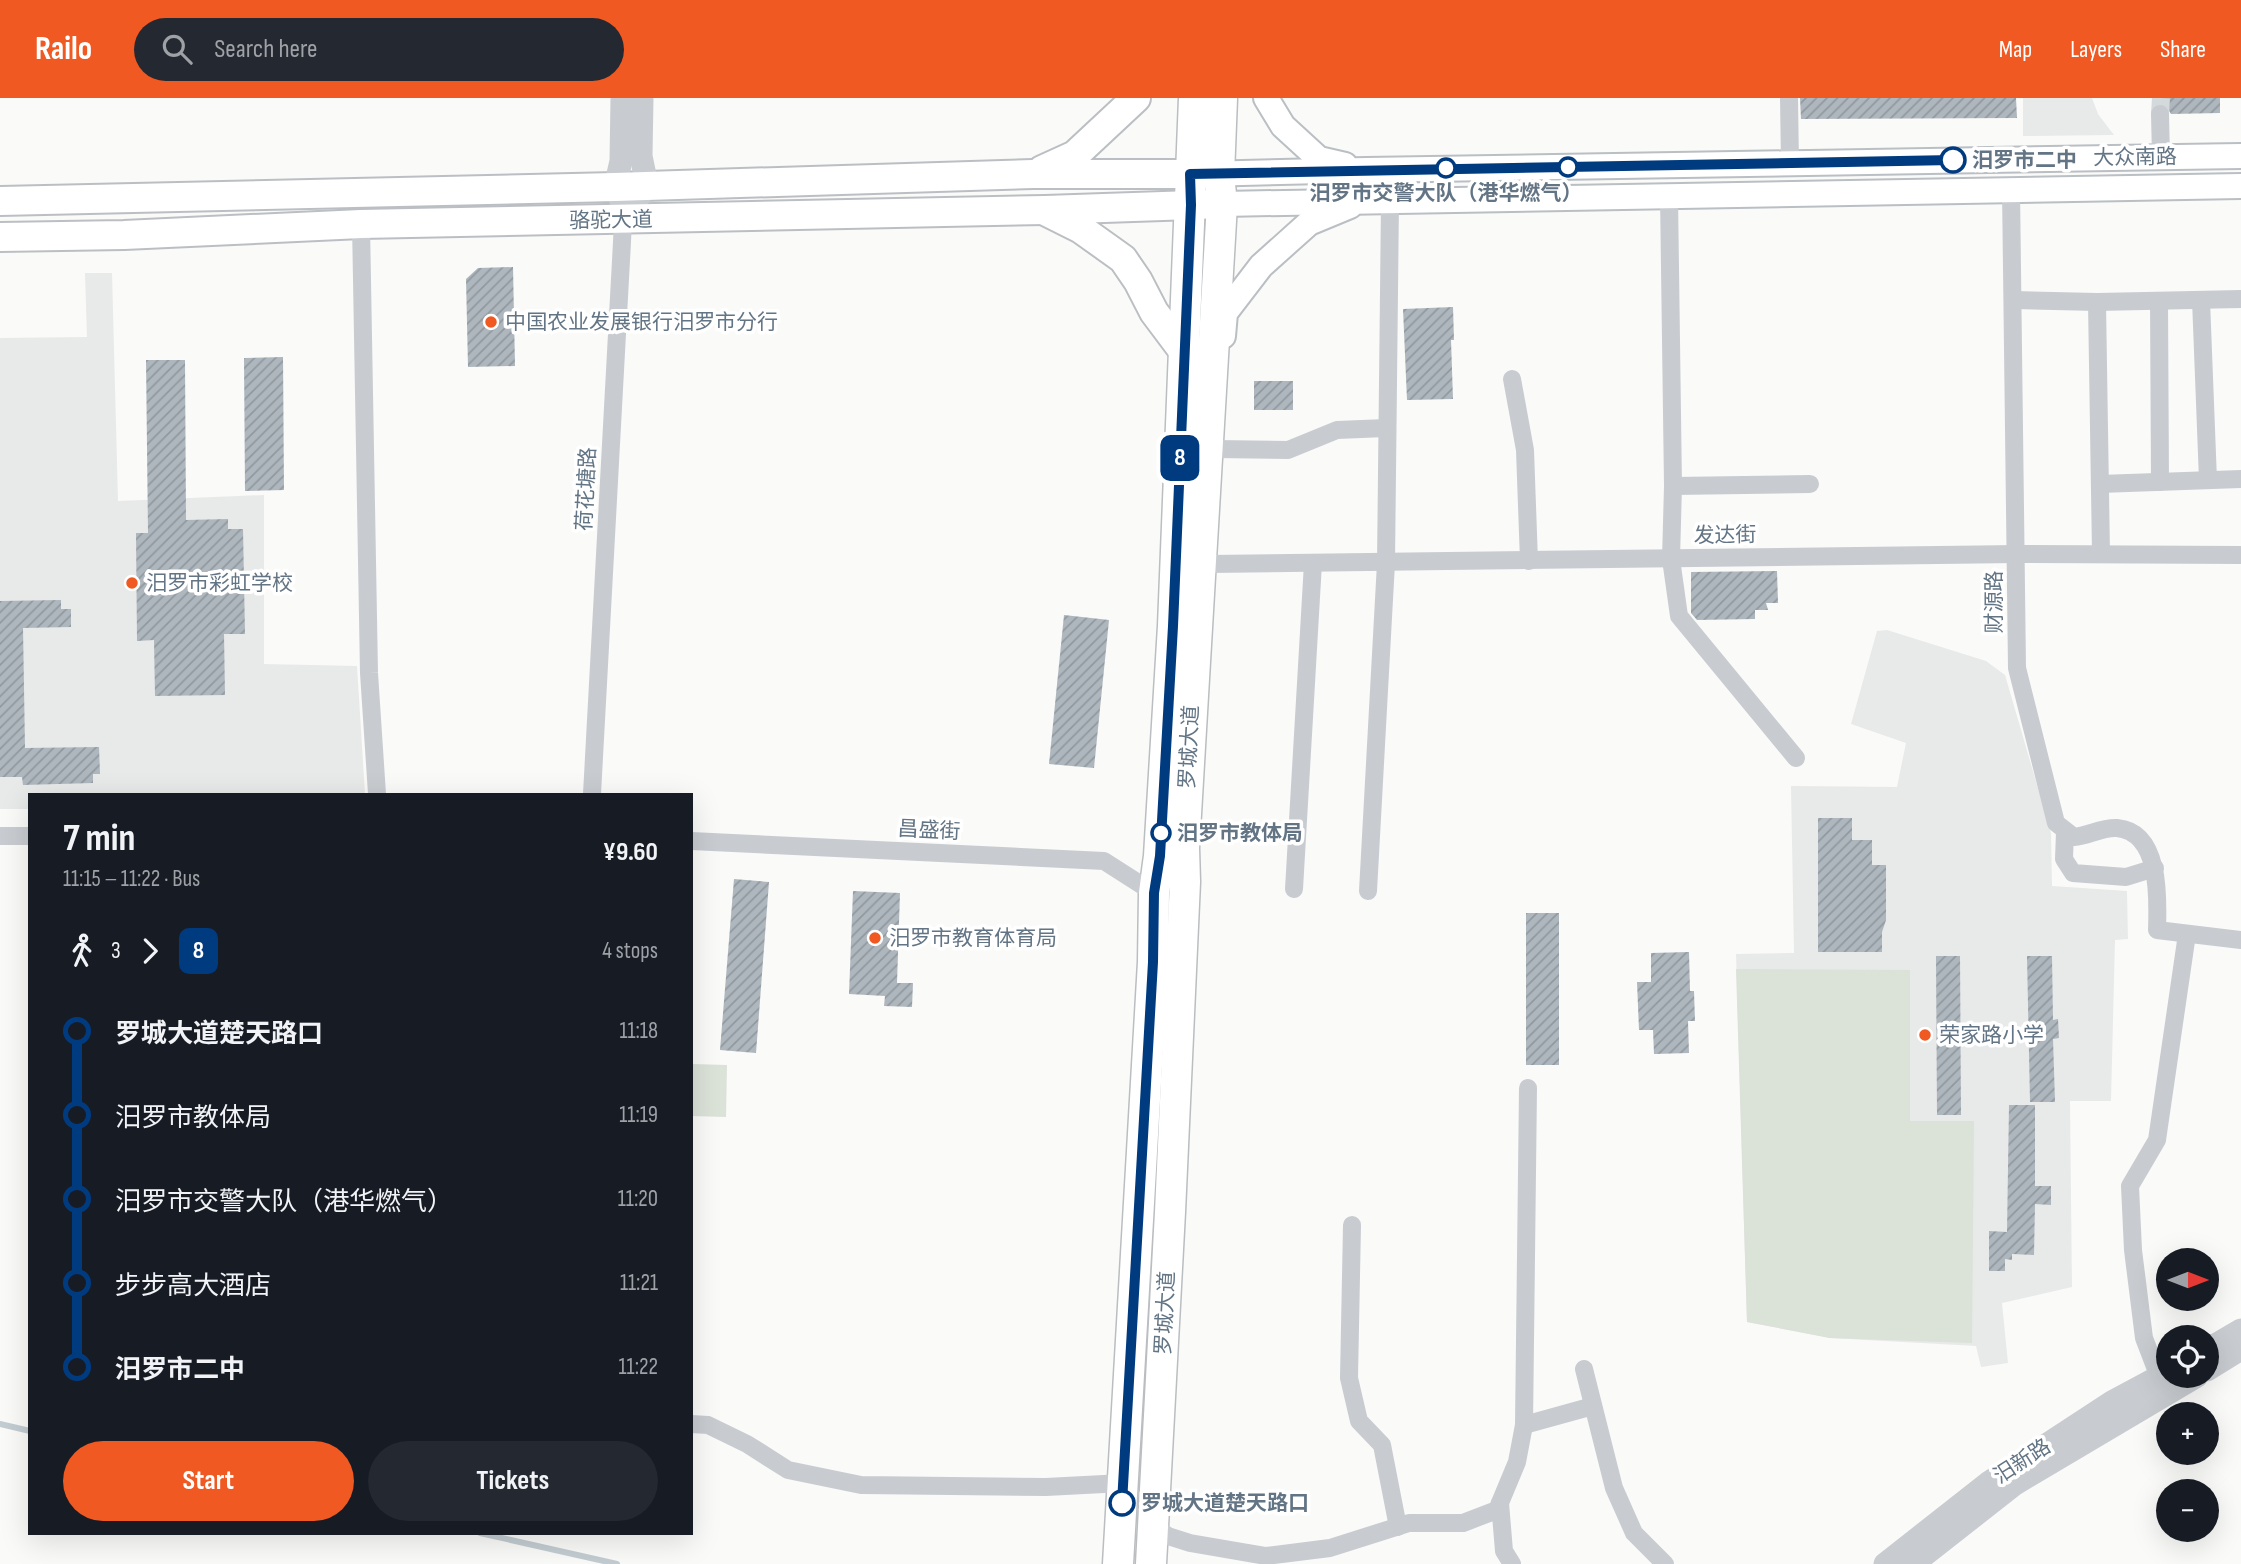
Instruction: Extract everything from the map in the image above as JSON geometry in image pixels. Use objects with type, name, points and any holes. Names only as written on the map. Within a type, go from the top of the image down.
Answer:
[{"type":"highway","name":"罗城大道","points":[[1150,1564],[1170,1212],[1197,600],[1222,204],[1204,174],[1194,98]]},
{"type":"highway","name":"罗城大道","points":[[1118,1564],[1152,975],[1154,893],[1160,856],[1173,626],[1191,205],[1204,174],[1222,98]]},
{"type":"main road","points":[[1033,174],[1075,155],[1136,98]]},
{"type":"main road","points":[[1266,98],[1283,126],[1319,159],[1366,170]]},
{"type":"main road","name":"大众南路","points":[[1204,174],[2241,156]]},
{"type":"main road","name":"骆驼大道","points":[[0,201],[1033,174],[1204,174]]},
{"type":"main road","name":"大众南路","points":[[1222,204],[2241,186]]},
{"type":"main road","points":[[1197,600],[1209,564],[1214,449],[1225,313],[1261,266],[1309,223],[1364,201]]},
{"type":"main road","name":"骆驼大道","points":[[0,237],[124,235],[361,224],[1222,204]]},
{"type":"main road","points":[[1045,210],[1081,229],[1123,259],[1154,312],[1184,352]]},
{"type":"street","points":[[615,187],[621,161],[622,98]]},
{"type":"street","points":[[623,220],[647,185],[641,156],[642,98]]},
{"type":"street","points":[[1789,98],[1790,163]]},
{"type":"street","points":[[2160,114],[2161,157]]},
{"type":"street","name":"荷花塘路","points":[[592,793],[623,220],[615,187]]},
{"type":"street","name":"财源路","points":[[2011,189],[2017,667],[2056,822],[2065,832],[2064,859],[2073,873],[2126,877],[2155,868]]},
{"type":"street","points":[[1669,195],[1673,486],[1671,559],[1679,617],[1796,758]]},
{"type":"street","points":[[1368,891],[1385,563],[1390,201]]},
{"type":"street","points":[[361,224],[369,673],[377,793]]},
{"type":"street","points":[[2014,300],[2097,302],[2241,299]]},
{"type":"street","points":[[2201,300],[2208,480]]},
{"type":"street","points":[[2159,301],[2160,482]]},
{"type":"street","points":[[2097,302],[2101,554]]},
{"type":"street","points":[[1512,379],[1525,450],[1529,561]]},
{"type":"street","points":[[1214,449],[1288,450],[1337,430],[1386,428]]},
{"type":"street","points":[[2100,484],[2241,479]]},
{"type":"street","points":[[1673,486],[1810,484]]},
{"type":"street","name":"发达街","points":[[1209,564],[2017,554],[2241,555]]},
{"type":"street","points":[[1294,889],[1313,563]]},
{"type":"street","points":[[2065,832],[2074,837],[2117,828],[2134,834],[2149,853],[2155,868],[2157,930],[2241,940]]},
{"type":"street","points":[[0,836],[28,836]]},
{"type":"street","name":"昌盛街","points":[[693,841],[1104,861],[1154,893]]},
{"type":"street","points":[[2156,1360],[2144,1338],[2133,1250],[2130,1186],[2157,1140],[2187,934]]},
{"type":"street","points":[[1153,1526],[1168,1536],[1190,1543],[1266,1556],[1330,1548],[1409,1523],[1463,1523],[1497,1510],[1517,1462],[1524,1425],[1528,1088]]},
{"type":"street","points":[[1352,1225],[1349,1378],[1359,1421],[1382,1445],[1398,1527]]},
{"type":"street","points":[[2219,1343],[2241,1330]]},
{"type":"street","points":[[2219,1363],[2241,1349]]},
{"type":"street","points":[[1584,1369],[1614,1488],[1634,1533],[1665,1564]]},
{"type":"street","name":"汨新路","points":[[1885,1564],[1988,1483],[2112,1402],[2156,1378]]},
{"type":"street","points":[[1913,1564],[2015,1484],[2177,1388]]},
{"type":"street","points":[[1524,1425],[1593,1406]]},
{"type":"street","points":[[693,1424],[708,1425],[747,1444],[788,1470],[861,1485],[1046,1487],[1123,1483]]},
{"type":"street","points":[[1500,1503],[1504,1551],[1512,1564]]},
{"type":"shaded area","points":[[2023,98],[2092,98],[2098,114],[2114,135],[2023,136]]},
{"type":"shaded area","name":"汨罗市彩虹学校","points":[[85,273],[112,273],[118,501],[264,495],[264,664],[357,666],[365,793],[28,793],[28,809],[0,809],[0,338],[87,337]]},
{"type":"shaded area","name":"荣家路小学","points":[[1887,630],[1986,661],[2005,675],[2051,833],[2052,886],[2127,891],[2128,939],[2115,940],[2111,1101],[2070,1101],[2072,1287],[2002,1303],[2008,1363],[1981,1367],[1976,1346],[1830,1338],[1747,1322],[1736,954],[1794,953],[1791,786],[1897,787],[1906,743],[1851,724],[1877,631]]},
{"type":"shaded area","points":[[1736,969],[1910,970],[1910,1121],[1974,1121],[1972,1343],[1830,1338],[1747,1322]]},
{"type":"shaded area","points":[[693,1064],[727,1065],[726,1117],[693,1116]]},
{"type":"building","points":[[1800,98],[2016,98],[2017,118],[1801,119]]},
{"type":"building","points":[[2153,98],[2220,98],[2220,113],[2171,114],[2165,104],[2153,105]]},
{"type":"building","name":"中国农业发展银行汨罗市分行","points":[[513,267],[515,366],[468,367],[466,279],[478,268]]},
{"type":"building","points":[[1453,307],[1453,399],[1407,400],[1403,309]]},
{"type":"building","points":[[283,357],[284,490],[245,491],[244,358]]},
{"type":"building","points":[[146,360],[185,360],[186,520],[228,519],[228,529],[243,529],[245,634],[224,634],[225,695],[155,696],[154,640],[137,641],[136,533],[148,533]]},
{"type":"building","points":[[1254,381],[1293,381],[1293,410],[1254,410]]},
{"type":"building","points":[[1777,571],[1778,603],[1766,603],[1768,610],[1755,610],[1755,619],[1697,620],[1691,613],[1691,572]]},
{"type":"building","points":[[61,600],[61,609],[71,609],[71,627],[23,628],[25,748],[99,747],[100,774],[93,774],[93,783],[23,785],[22,777],[0,777],[0,601]]},
{"type":"building","points":[[1064,615],[1109,620],[1094,768],[1049,764]]},
{"type":"building","points":[[1818,818],[1852,818],[1852,840],[1872,840],[1872,865],[1886,865],[1886,920],[1882,932],[1882,952],[1818,952]]},
{"type":"building","points":[[734,879],[769,882],[756,1053],[720,1050]]},
{"type":"building","name":"汨罗市教育体育局","points":[[853,891],[900,893],[897,983],[913,983],[912,1007],[884,1006],[885,996],[849,994]]},
{"type":"building","points":[[1526,913],[1559,913],[1559,1065],[1526,1065]]},
{"type":"building","points":[[1689,952],[1690,991],[1694,991],[1695,1021],[1688,1021],[1689,1053],[1654,1054],[1653,1030],[1639,1030],[1637,982],[1651,982],[1651,953]]},
{"type":"building","points":[[1936,956],[1960,956],[1961,1115],[1937,1115]]},
{"type":"building","points":[[2027,956],[2052,956],[2053,1020],[2058,1019],[2059,1038],[2053,1039],[2055,1102],[2030,1102]]},
{"type":"building","points":[[2009,1105],[2035,1105],[2035,1186],[2051,1186],[2051,1205],[2035,1204],[2034,1255],[2012,1254],[2012,1260],[2005,1259],[2005,1271],[1989,1271],[1989,1231],[2007,1232]]},
{"type":"waterway","points":[[0,1424],[28,1431]]},
{"type":"waterway","points":[[489,1535],[617,1564]]},
{"type":"tunnel","points":[[2160,114],[2161,98]]},
{"type":"bus line","name":"8","points":[[1122,1503],[1153,962],[1154,893],[1160,856],[1173,626],[1191,205],[1190,174],[1953,160]]},
{"type":"place","name":"汨罗市二中","points":[[1953,160]]},
{"type":"place","name":"汨罗市交警大队（港华燃气）","points":[[1446,168]]},
{"type":"place","name":"中国农业发展银行汨罗市分行","points":[[491,322]]},
{"type":"place","name":"汨罗市彩虹学校","points":[[132,583]]},
{"type":"place","name":"汨罗市教体局","points":[[1161,833]]},
{"type":"place","name":"汨罗市教育体育局","points":[[875,938]]},
{"type":"place","name":"荣家路小学","points":[[1925,1035]]},
{"type":"place","name":"罗城大道楚天路口","points":[[1122,1503]]}]
